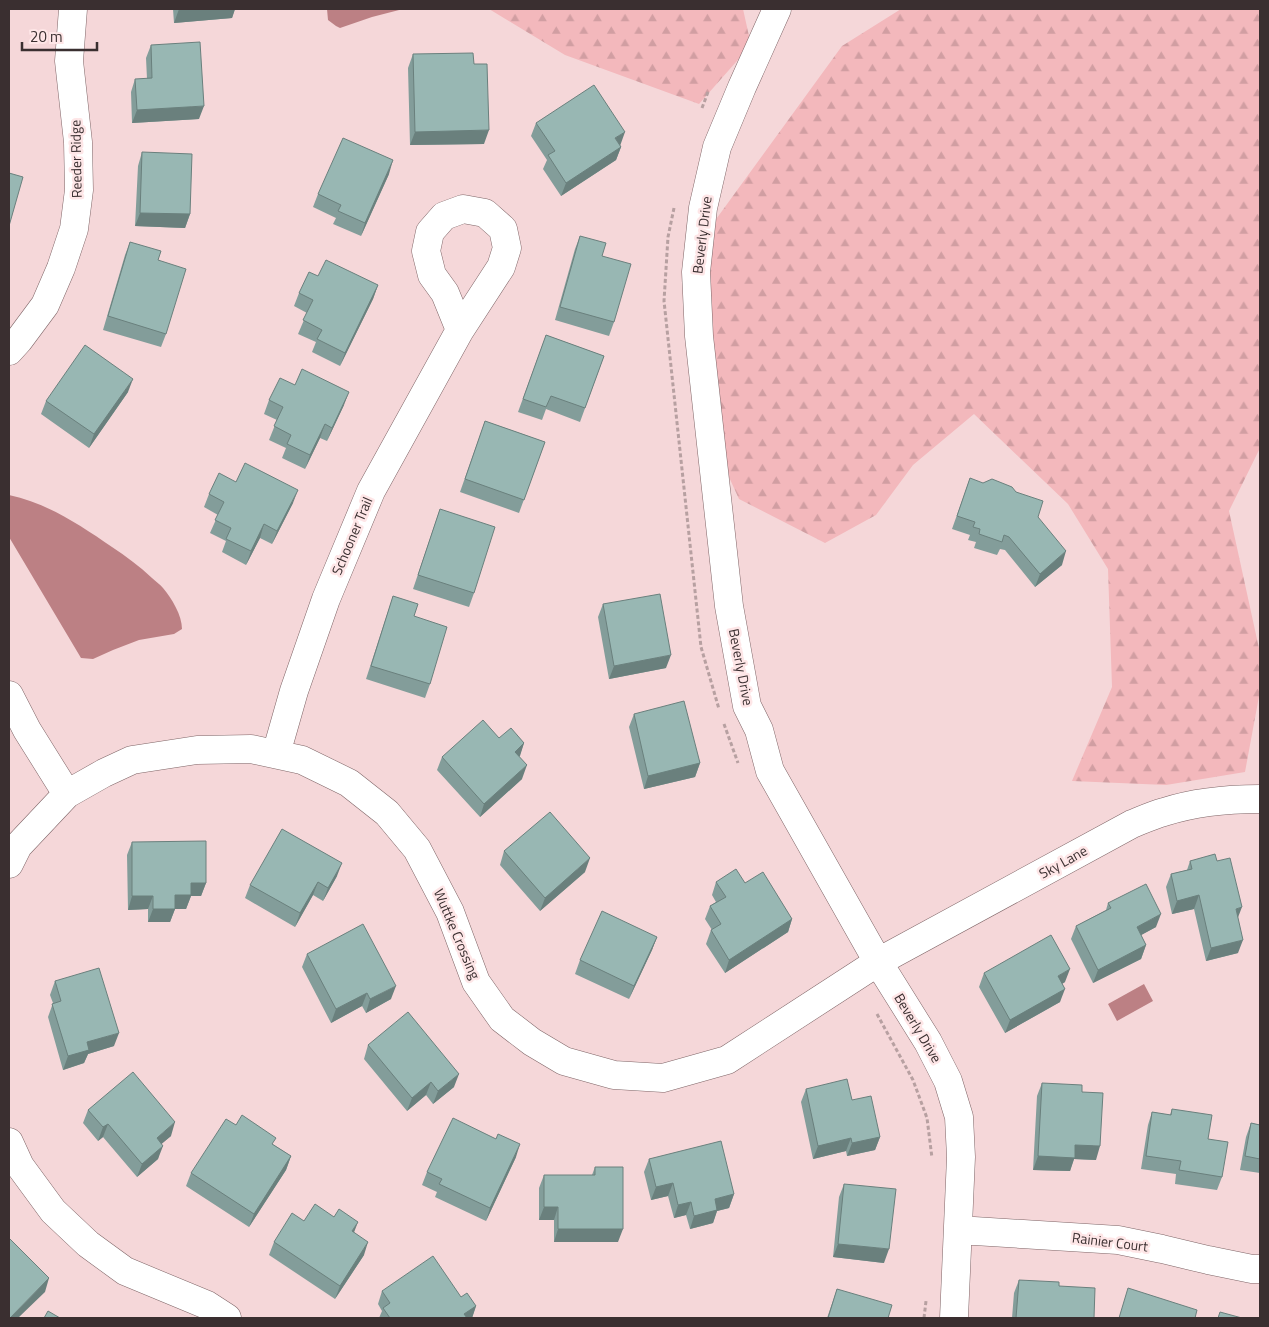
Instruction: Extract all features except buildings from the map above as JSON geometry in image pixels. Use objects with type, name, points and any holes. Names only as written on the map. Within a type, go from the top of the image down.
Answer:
[{"type":"street","name":"Reeder Ridge","points":[[9,351],[45,305],[61,268],[74,229],[79,190],[78,142],[69,61],[73,9]]},
{"type":"street","name":"Beverly Drive","points":[[777,9],[718,146],[703,208],[696,272],[700,346],[729,606],[747,706],[759,730],[770,771],[878,962],[928,1042],[948,1081],[959,1117],[962,1157],[954,1318]]},
{"type":"street","name":"Schooner Trail","points":[[276,754],[294,691],[326,599],[371,491],[460,330]]},
{"type":"street","points":[[9,694],[28,730],[67,794]]},
{"type":"street","name":"Wuttke Crossing","points":[[9,864],[18,846],[67,794],[132,760],[197,750],[251,749],[302,760],[349,783],[387,813],[417,849],[450,912],[476,982],[502,1019],[532,1042],[564,1061],[614,1075],[663,1078],[727,1060],[878,962]]},
{"type":"street","name":"Sky Lane","points":[[878,962],[1132,824],[1165,812],[1199,803],[1260,799]]},
{"type":"street","points":[[9,1142],[20,1166],[53,1211],[88,1244],[125,1271],[206,1305],[227,1318]]},
{"type":"street","name":"Rainier Court","points":[[958,1230],[1118,1240],[1252,1269],[1260,1269]]},
{"type":"green space","points":[[489,9],[743,9],[751,45],[699,104],[565,55]]},
{"type":"green space","points":[[901,9],[1260,9],[1260,448],[1229,511],[1260,653],[1260,691],[1245,772],[1166,785],[1072,781],[1112,687],[1108,569],[1068,504],[974,414],[913,465],[876,515],[825,543],[739,499],[708,431],[700,323],[714,222],[842,46]]},
{"type":"shaded area","points":[[327,9],[403,9],[340,28],[328,20]]},
{"type":"shaded area","points":[[9,495],[50,509],[88,531],[132,561],[166,592],[178,613],[182,629],[174,634],[139,640],[93,659],[81,658],[9,537]]},
{"type":"shaded area","points":[[1144,984],[1153,1001],[1117,1021],[1108,1004]]}]
